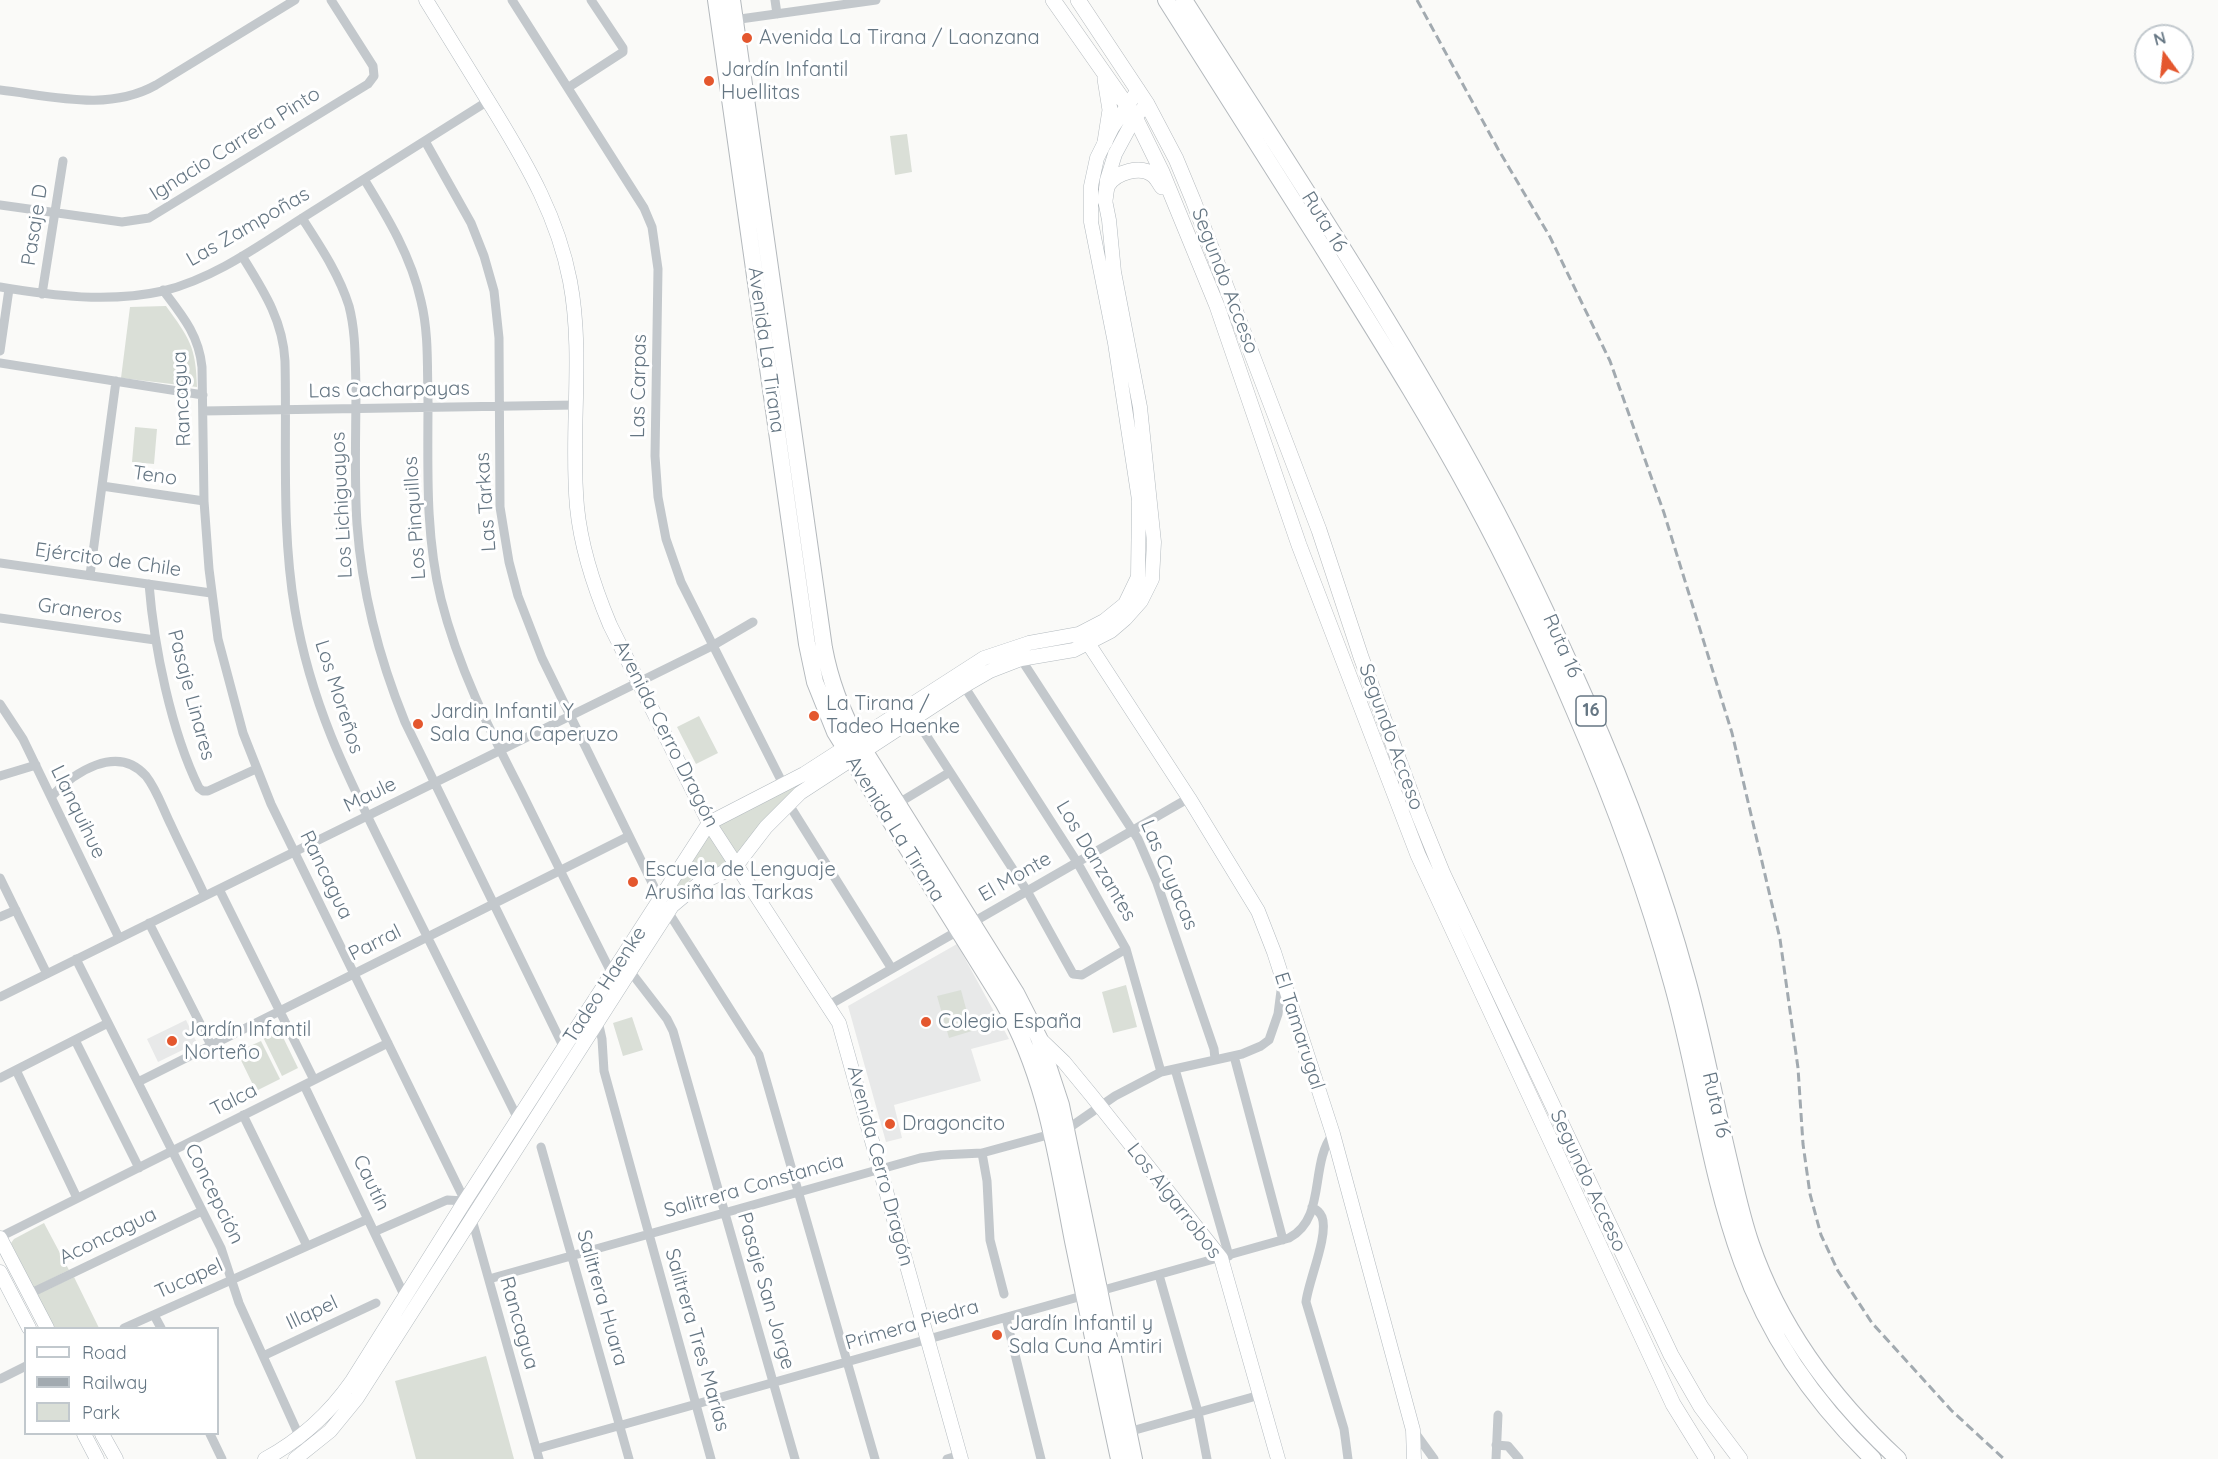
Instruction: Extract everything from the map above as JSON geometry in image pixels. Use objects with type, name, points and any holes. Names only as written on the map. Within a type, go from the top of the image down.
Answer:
[{"type":"highway","name":"Avenida La Tirana","points":[[716,0],[727,20],[824,648],[837,698],[854,750],[966,926],[1016,993],[1039,1038],[1055,1082],[1059,1132],[1091,1294],[1119,1459]]},
{"type":"highway","name":"Avenida La Tirana","points":[[727,20],[732,0]]},
{"type":"highway","name":"Ruta 16","points":[[1166,0],[1397,367],[1448,453],[1508,566],[1592,752],[1637,872],[1673,985],[1725,1209],[1743,1266],[1765,1316],[1792,1361],[1838,1424],[1873,1459]]},
{"type":"highway","name":"Ruta 16","points":[[1184,0],[1410,359],[1486,492],[1531,580],[1601,735],[1639,830],[1658,886],[1688,981],[1744,1222],[1763,1275],[1792,1332],[1822,1377],[1859,1421],[1898,1459]]},
{"type":"highway","name":"Avenida La Tirana","points":[[854,750],[897,804],[966,926],[1020,1032],[1059,1132]]},
{"type":"highway","name":"Avenida La Tirana","points":[[1091,1294],[1134,1459]]},
{"type":"main road","name":"Segundo Acceso","points":[[1053,0],[1131,111],[1162,172],[1217,306],[1299,545],[1428,880],[1672,1404],[1707,1459]]},
{"type":"main road","name":"Segundo Acceso","points":[[1078,0],[1147,104],[1180,169],[1319,530],[1361,657],[1443,874],[1671,1354],[1701,1407],[1740,1459]]},
{"type":"main road","points":[[1101,68],[1110,99],[1110,120],[1105,142]]},
{"type":"main road","points":[[1105,200],[1107,186],[1118,177],[1130,171],[1148,172],[1154,175],[1162,187],[1186,231]]},
{"type":"street","points":[[0,90],[92,101],[137,94],[156,85],[295,0]]},
{"type":"street","name":"Ignacio Carrera Pinto","points":[[0,206],[122,222],[149,218],[368,84],[374,76],[373,66],[331,0]]},
{"type":"street","name":"Avenida Cerro Dragón","points":[[426,0],[532,174],[560,240],[570,282],[575,322],[576,491],[582,540],[591,575],[603,608],[709,823],[829,1005],[843,1034],[928,1340],[956,1458]]},
{"type":"street","name":"Las Carpas","points":[[512,0],[629,183],[652,227],[656,250],[658,291],[655,456],[661,518],[672,560],[712,646],[784,786]]},
{"type":"street","points":[[569,87],[621,54],[623,48],[591,0]]},
{"type":"street","points":[[775,0],[777,14]]},
{"type":"street","points":[[727,20],[777,14],[825,4],[876,0]]},
{"type":"street","points":[[1083,639],[1118,625],[1141,601],[1152,579],[1154,542],[1140,407],[1114,272],[1105,200],[1110,165],[1138,90]]},
{"type":"street","name":"Las Zampoñas","points":[[4,288],[42,294],[103,298],[163,291],[196,280],[242,256],[488,101]]},
{"type":"street","points":[[1083,639],[1125,604],[1138,577],[1137,489],[1117,355],[1091,222],[1092,173],[1105,142],[1131,111],[1147,104]]},
{"type":"street","name":"Las Tarkas","points":[[425,141],[464,208],[489,274],[499,325],[500,507],[509,562],[533,637],[660,899],[759,1054],[875,1459]]},
{"type":"street","name":"Pasaje D","points":[[42,294],[63,161]]},
{"type":"street","name":"Los Pinquillos","points":[[364,179],[399,237],[417,287],[426,333],[429,517],[441,598],[468,680],[500,750],[612,974]]},
{"type":"street","name":"Los Lichiguayos","points":[[302,218],[334,269],[349,308],[355,347],[357,524],[368,606],[378,646],[394,694],[435,783],[564,1048]]},
{"type":"street","name":"Los Moreños","points":[[242,256],[267,295],[280,326],[285,349],[288,546],[295,611],[308,669],[324,721],[367,816],[518,1119]]},
{"type":"street","points":[[0,351],[4,288]]},
{"type":"street","name":"Rancagua","points":[[163,291],[187,321],[195,336],[202,359],[204,501],[211,593],[218,639],[229,686],[256,769],[294,852],[465,1200],[539,1459]]},
{"type":"street","points":[[0,363],[203,395]]},
{"type":"street","points":[[90,575],[116,381]]},
{"type":"street","name":"Las Cacharpayas","points":[[203,411],[576,405]]},
{"type":"street","name":"Teno","points":[[102,486],[204,501]]},
{"type":"street","name":"Ejército de Chile","points":[[0,562],[211,593]]},
{"type":"street","name":"Pasaje Linares","points":[[149,584],[155,640],[173,715],[199,788],[208,791],[256,769]]},
{"type":"street","name":"Graneros","points":[[0,618],[155,640]]},
{"type":"street","name":"Maule","points":[[0,997],[712,646],[753,622]]},
{"type":"street","name":"Tadeo Haenke","points":[[295,1459],[330,1431],[357,1398],[672,906],[688,891],[736,867],[766,827],[788,803],[854,750],[984,658],[1029,643],[1083,639]]},
{"type":"street","name":"Tadeo Haenke","points":[[265,1459],[300,1437],[342,1396],[465,1200],[709,823],[915,718],[990,670],[1021,658],[1074,650],[1083,639]]},
{"type":"street","name":"El Tamarugal","points":[[1083,639],[1189,798],[1258,911],[1274,952],[1333,1134],[1413,1430],[1414,1459]]},
{"type":"street","name":"Las Cuyacas","points":[[1021,658],[1133,830],[1157,883],[1214,1048],[1215,1059]]},
{"type":"street","name":"Los Danzantes","points":[[964,686],[1077,862],[1126,949],[1161,1072]]},
{"type":"street","name":"Llanquihue","points":[[0,704],[15,724],[36,765],[119,938]]},
{"type":"street","points":[[915,718],[1027,891],[1073,974],[1082,975],[1126,949]]},
{"type":"street","points":[[51,797],[73,777],[102,763],[123,763],[137,768],[151,784],[205,896]]},
{"type":"street","points":[[0,776],[36,765]]},
{"type":"street","points":[[897,804],[950,772]]},
{"type":"street","name":"El Monte","points":[[829,1005],[1189,798]]},
{"type":"street","points":[[788,803],[892,969]]},
{"type":"street","name":"Parral","points":[[138,1082],[629,836]]},
{"type":"street","points":[[0,878],[47,974]]},
{"type":"street","points":[[219,889],[314,1080]]},
{"type":"street","points":[[0,917],[16,910]]},
{"type":"street","points":[[149,924],[210,1045]]},
{"type":"street","name":"Concepción","points":[[76,960],[221,1248],[239,1303],[307,1451]]},
{"type":"street","name":"Pasaje San Jorge","points":[[630,971],[667,1019],[673,1031],[795,1459]]},
{"type":"street","name":"Salitrera Constancia","points":[[489,1280],[931,1156],[982,1153],[1059,1132],[1115,1096],[1161,1072],[1234,1056],[1261,1046],[1269,1040],[1278,1014],[1282,980]]},
{"type":"street","name":"Salitrera Tres Marías","points":[[598,1021],[602,1039],[602,1065],[711,1459]]},
{"type":"street","points":[[0,1078],[108,1023]]},
{"type":"street","name":"Los Algarrobos","points":[[1039,1038],[1064,1062],[1225,1257],[1278,1459]]},
{"type":"street","points":[[75,1040],[139,1168]]},
{"type":"street","name":"Talca","points":[[0,1238],[388,1043]]},
{"type":"street","points":[[1234,1056],[1283,1240]]},
{"type":"street","points":[[1175,1069],[1225,1257]]},
{"type":"street","points":[[15,1071],[77,1198]]},
{"type":"street","name":"Cautín","points":[[304,1085],[405,1297]]},
{"type":"street","points":[[243,1115],[307,1246]]},
{"type":"street","name":"Primera Piedra","points":[[536,1449],[1283,1240],[1298,1232],[1312,1207],[1322,1154],[1333,1134]]},
{"type":"street","name":"Salitrera Huara","points":[[541,1147],[629,1459]]},
{"type":"street","points":[[982,1153],[987,1181],[990,1240],[1004,1294]]},
{"type":"street","points":[[374,1232],[447,1200],[465,1200]]},
{"type":"street","points":[[1312,1207],[1320,1213],[1323,1223],[1306,1302],[1344,1429],[1348,1459]]},
{"type":"street","name":"Aconcagua","points":[[29,1294],[202,1211]]},
{"type":"street","name":"Tucapel","points":[[128,1327],[368,1219]]},
{"type":"street","points":[[0,1238],[46,1327]]},
{"type":"street","points":[[0,1272],[28,1327]]},
{"type":"street","points":[[1159,1275],[1198,1412],[1207,1459]]},
{"type":"street","name":"Illapel","points":[[263,1356],[376,1303]]},
{"type":"street","points":[[154,1315],[160,1327]]},
{"type":"street","points":[[1006,1318],[1041,1459]]},
{"type":"street","points":[[0,1379],[24,1367]]},
{"type":"street","points":[[1128,1432],[1260,1395]]},
{"type":"street","points":[[1496,1459],[1498,1415]]},
{"type":"street","points":[[1413,1430],[1434,1459]]},
{"type":"street","points":[[85,1435],[97,1459]]},
{"type":"street","points":[[103,1435],[116,1459]]},
{"type":"street","points":[[210,1435],[222,1459]]},
{"type":"street","points":[[1496,1445],[1508,1446],[1520,1459]]},
{"type":"shaded area","name":"Colegio España","points":[[957,944],[1009,1039],[971,1049],[981,1081],[894,1105],[902,1138],[886,1142],[848,1006]]},
{"type":"shaded area","name":"Jardín Infantil Norteño","points":[[186,1020],[197,1043],[158,1062],[147,1039]]},
{"type":"green space","points":[[907,134],[912,172],[895,175],[890,136]]},
{"type":"green space","points":[[166,306],[190,343],[195,362],[197,387],[121,378],[130,307]]},
{"type":"green space","points":[[135,427],[157,429],[154,464],[132,462]]},
{"type":"green space","points":[[699,716],[718,753],[696,764],[677,727]]},
{"type":"green space","points":[[837,756],[841,761],[787,796],[736,855],[717,825],[748,811]]},
{"type":"green space","points":[[708,833],[727,863],[695,875],[677,893],[673,891]]},
{"type":"green space","points":[[1126,985],[1137,1027],[1113,1033],[1102,992]]},
{"type":"green space","points":[[961,990],[972,1031],[949,1038],[937,996]]},
{"type":"green space","points":[[632,1017],[643,1050],[623,1056],[613,1023]]},
{"type":"green space","points":[[279,1029],[298,1068],[282,1076],[263,1037]]},
{"type":"green space","points":[[261,1041],[280,1079],[256,1091],[237,1052]]},
{"type":"green space","points":[[44,1223],[69,1270],[33,1288],[11,1243],[14,1239]]},
{"type":"green space","points":[[74,1277],[99,1327],[54,1327],[36,1295]]},
{"type":"green space","points":[[486,1356],[514,1459],[416,1459],[395,1381]]},
{"type":"railway","points":[[1417,0],[1498,149],[1550,237],[1610,361],[1664,513],[1732,733],[1780,939],[1798,1068],[1803,1144],[1810,1194],[1821,1235],[1838,1271],[1872,1323],[1951,1410],[2004,1459]]},
{"type":"place","name":"Avenida La Tirana / Laonzana","points":[[747,38]]},
{"type":"place","name":"Jardín Infantil Huellitas","points":[[709,81]]},
{"type":"place","name":"La Tirana / Tadeo Haenke","points":[[814,716]]},
{"type":"place","name":"Jardin Infantil Y Sala Cuna Caperuzo","points":[[418,724]]},
{"type":"place","name":"Escuela de Lenguaje Arusiña las Tarkas","points":[[633,882]]},
{"type":"place","name":"Colegio España","points":[[926,1022]]},
{"type":"place","name":"Jardín Infantil Norteño","points":[[172,1041]]},
{"type":"place","name":"Dragoncito","points":[[890,1124]]},
{"type":"place","name":"Jardín Infantil y Sala Cuna Amtiri","points":[[997,1335]]}]
